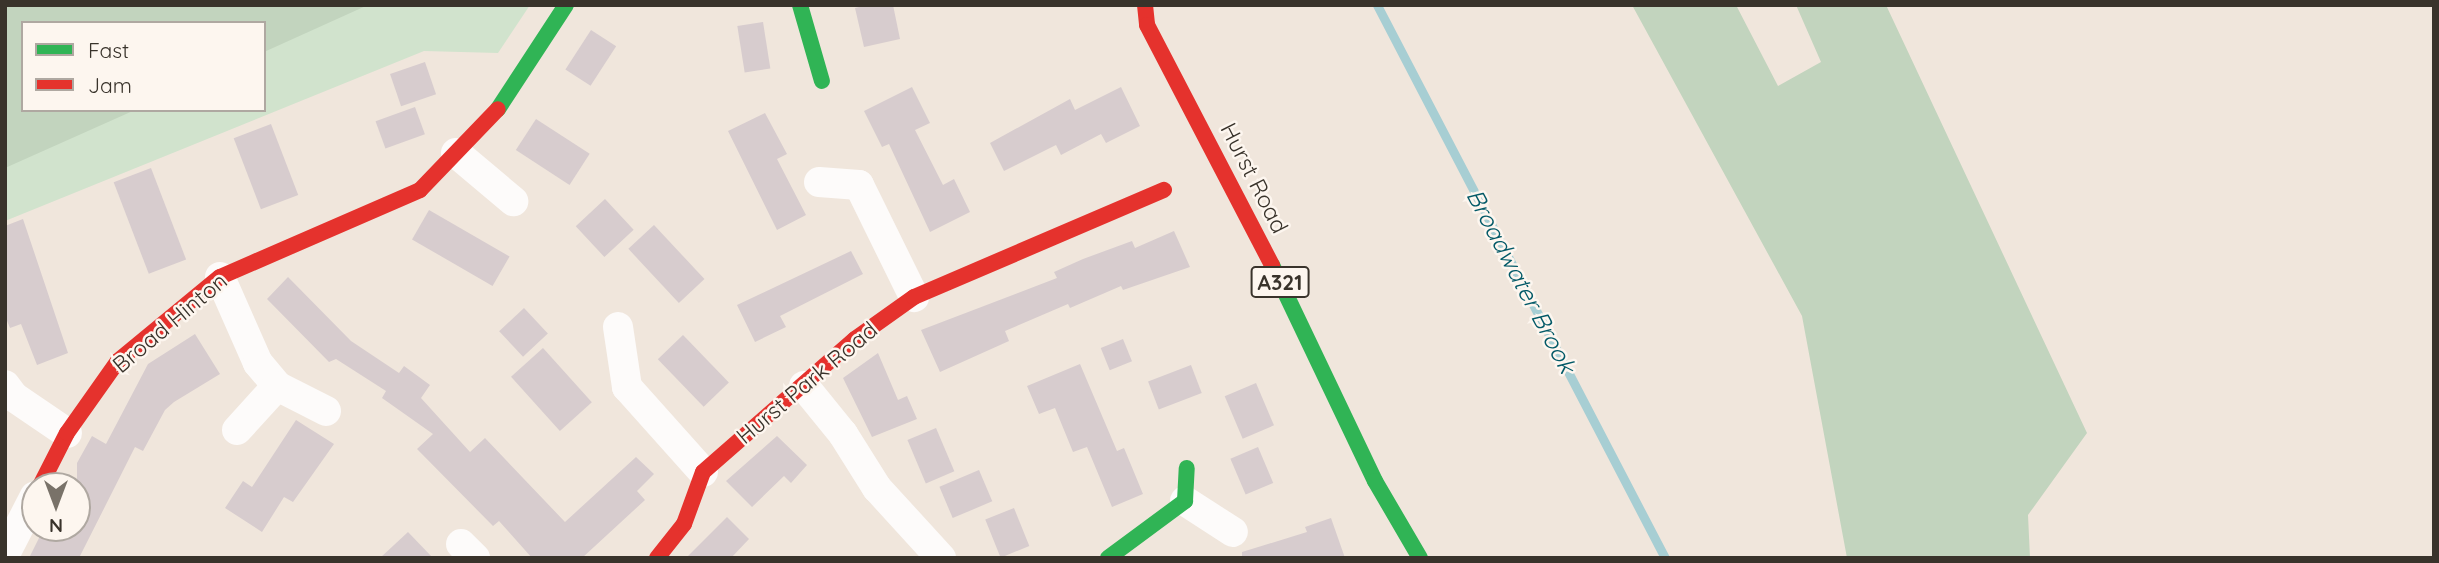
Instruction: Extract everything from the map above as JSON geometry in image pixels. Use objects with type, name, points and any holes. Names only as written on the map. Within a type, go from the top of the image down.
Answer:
[{"type":"street","name":"Broad Hinton","points":[[47,472],[67,433],[118,360],[220,277],[420,190],[499,108],[566,5]]},
{"type":"street","points":[[800,5],[822,81]]},
{"type":"street","name":"Hurst Road","points":[[1145,5],[1147,25],[1231,180],[1375,481],[1420,558]]},
{"type":"street","points":[[456,153],[513,201]]},
{"type":"street","points":[[818,182],[859,185],[914,297]]},
{"type":"street","name":"Hurst Park Road","points":[[657,558],[684,524],[703,472],[855,339],[914,297],[1044,228],[1164,190]]},
{"type":"street","points":[[220,277],[258,363],[277,386],[326,411]]},
{"type":"street","points":[[618,327],[627,387],[703,472]]},
{"type":"street","points":[[5,385],[14,397],[67,433]]},
{"type":"street","points":[[237,430],[277,386]]},
{"type":"street","points":[[804,386],[843,433],[877,488],[941,558]]},
{"type":"street","points":[[1185,501],[1187,468]]},
{"type":"street","points":[[1185,501],[1233,531]]},
{"type":"street","points":[[1108,558],[1185,501]]},
{"type":"street","points":[[5,554],[21,523]]},
{"type":"green space","points":[[5,5],[530,5],[498,53],[424,51],[5,221]]},
{"type":"green space","points":[[5,5],[368,5],[266,51],[266,21],[21,21],[21,112],[131,112],[5,168]]},
{"type":"green space","points":[[1632,5],[1736,5],[1778,86],[1821,62],[1796,5],[1886,5],[2087,433],[2028,515],[2030,558],[1847,558],[1802,316]]},
{"type":"building","points":[[893,5],[900,39],[864,47],[855,8]]},
{"type":"building","points":[[763,22],[770,68],[745,72],[737,26]]},
{"type":"building","points":[[591,30],[616,46],[591,86],[565,69]]},
{"type":"building","points":[[425,62],[436,94],[401,106],[390,74]]},
{"type":"building","points":[[912,87],[930,123],[915,130],[943,185],[954,179],[970,212],[930,232],[889,144],[882,147],[864,111]]},
{"type":"building","points":[[1121,87],[1140,126],[1106,143],[1101,134],[1061,155],[1056,145],[1004,171],[990,143],[1070,99],[1075,110]]},
{"type":"building","points":[[415,107],[425,134],[385,149],[376,121]]},
{"type":"building","points":[[765,113],[787,154],[777,159],[806,215],[777,230],[728,131]]},
{"type":"building","points":[[536,119],[590,154],[570,185],[516,150]]},
{"type":"building","points":[[271,124],[298,195],[261,209],[234,138]]},
{"type":"building","points":[[151,168],[186,259],[149,274],[114,182]]},
{"type":"building","points":[[605,199],[634,230],[604,257],[576,226]]},
{"type":"building","points":[[429,210],[510,256],[493,286],[412,239]]},
{"type":"building","points":[[23,219],[68,353],[37,365],[21,324],[10,328],[5,316],[5,226]]},
{"type":"building","points":[[654,225],[704,279],[679,303],[628,249]]},
{"type":"building","points":[[1174,231],[1190,267],[1123,290],[1121,286],[1070,308],[1068,304],[1005,331],[1009,341],[940,372],[921,330],[1057,278],[1054,272],[1083,259],[1132,241],[1135,248]]},
{"type":"building","points":[[851,251],[863,274],[780,316],[786,327],[755,342],[737,305]]},
{"type":"building","points":[[288,277],[351,341],[399,373],[404,366],[430,385],[421,398],[470,452],[485,438],[565,522],[636,457],[654,474],[637,491],[645,500],[582,558],[532,558],[499,521],[493,526],[417,449],[433,434],[382,398],[386,391],[336,359],[329,362],[267,299]]},
{"type":"building","points":[[524,308],[548,334],[523,357],[499,331]]},
{"type":"building","points":[[195,334],[220,374],[174,402],[165,410],[143,451],[135,447],[91,534],[91,472],[77,472],[77,463],[92,436],[106,444],[148,364]]},
{"type":"building","points":[[683,335],[729,382],[704,407],[658,359]]},
{"type":"building","points":[[1123,339],[1132,361],[1110,370],[1101,348]]},
{"type":"building","points":[[543,348],[592,402],[560,431],[511,377]]},
{"type":"building","points":[[878,353],[898,400],[907,396],[917,419],[872,437],[843,378]]},
{"type":"building","points":[[1080,364],[1117,451],[1124,448],[1143,494],[1112,507],[1087,447],[1073,452],[1055,408],[1039,414],[1027,386]]},
{"type":"building","points":[[1191,365],[1202,393],[1159,409],[1148,381]]},
{"type":"building","points":[[1256,383],[1274,425],[1243,439],[1225,396]]},
{"type":"building","points":[[296,420],[334,444],[293,502],[284,497],[262,532],[225,508],[243,481],[252,487]]},
{"type":"building","points":[[936,428],[954,471],[926,483],[907,440]]},
{"type":"building","points":[[777,436],[807,465],[791,483],[784,476],[752,507],[726,481]]},
{"type":"building","points":[[1258,447],[1273,483],[1246,495],[1230,459]]},
{"type":"building","points":[[979,470],[992,501],[953,518],[939,487]]},
{"type":"building","points":[[1014,508],[1029,546],[1001,558],[985,520]]},
{"type":"building","points":[[727,517],[749,539],[731,558],[686,558]]},
{"type":"building","points":[[1331,518],[1345,558],[1242,558],[1242,552],[1307,532],[1305,527]]},
{"type":"building","points":[[408,532],[433,558],[380,558]]},
{"type":"building","points":[[37,542],[87,542],[79,558],[29,558]]},
{"type":"waterway","name":"Broadwater Brook","points":[[1377,5],[1665,558]]},
{"type":"traffic: fast","points":[[498,109],[566,5]]},
{"type":"traffic: fast","points":[[800,5],[822,81]]},
{"type":"traffic: fast","points":[[1272,265],[1375,481],[1420,558]]},
{"type":"traffic: fast","points":[[1108,558],[1185,501],[1187,468]]},
{"type":"traffic: jam","points":[[1145,5],[1147,25],[1272,265]]},
{"type":"traffic: jam","points":[[47,472],[67,433],[118,361],[220,277],[420,190],[498,109]]},
{"type":"traffic: jam","points":[[657,558],[684,524],[703,472],[855,339],[914,297],[1164,190]]}]
